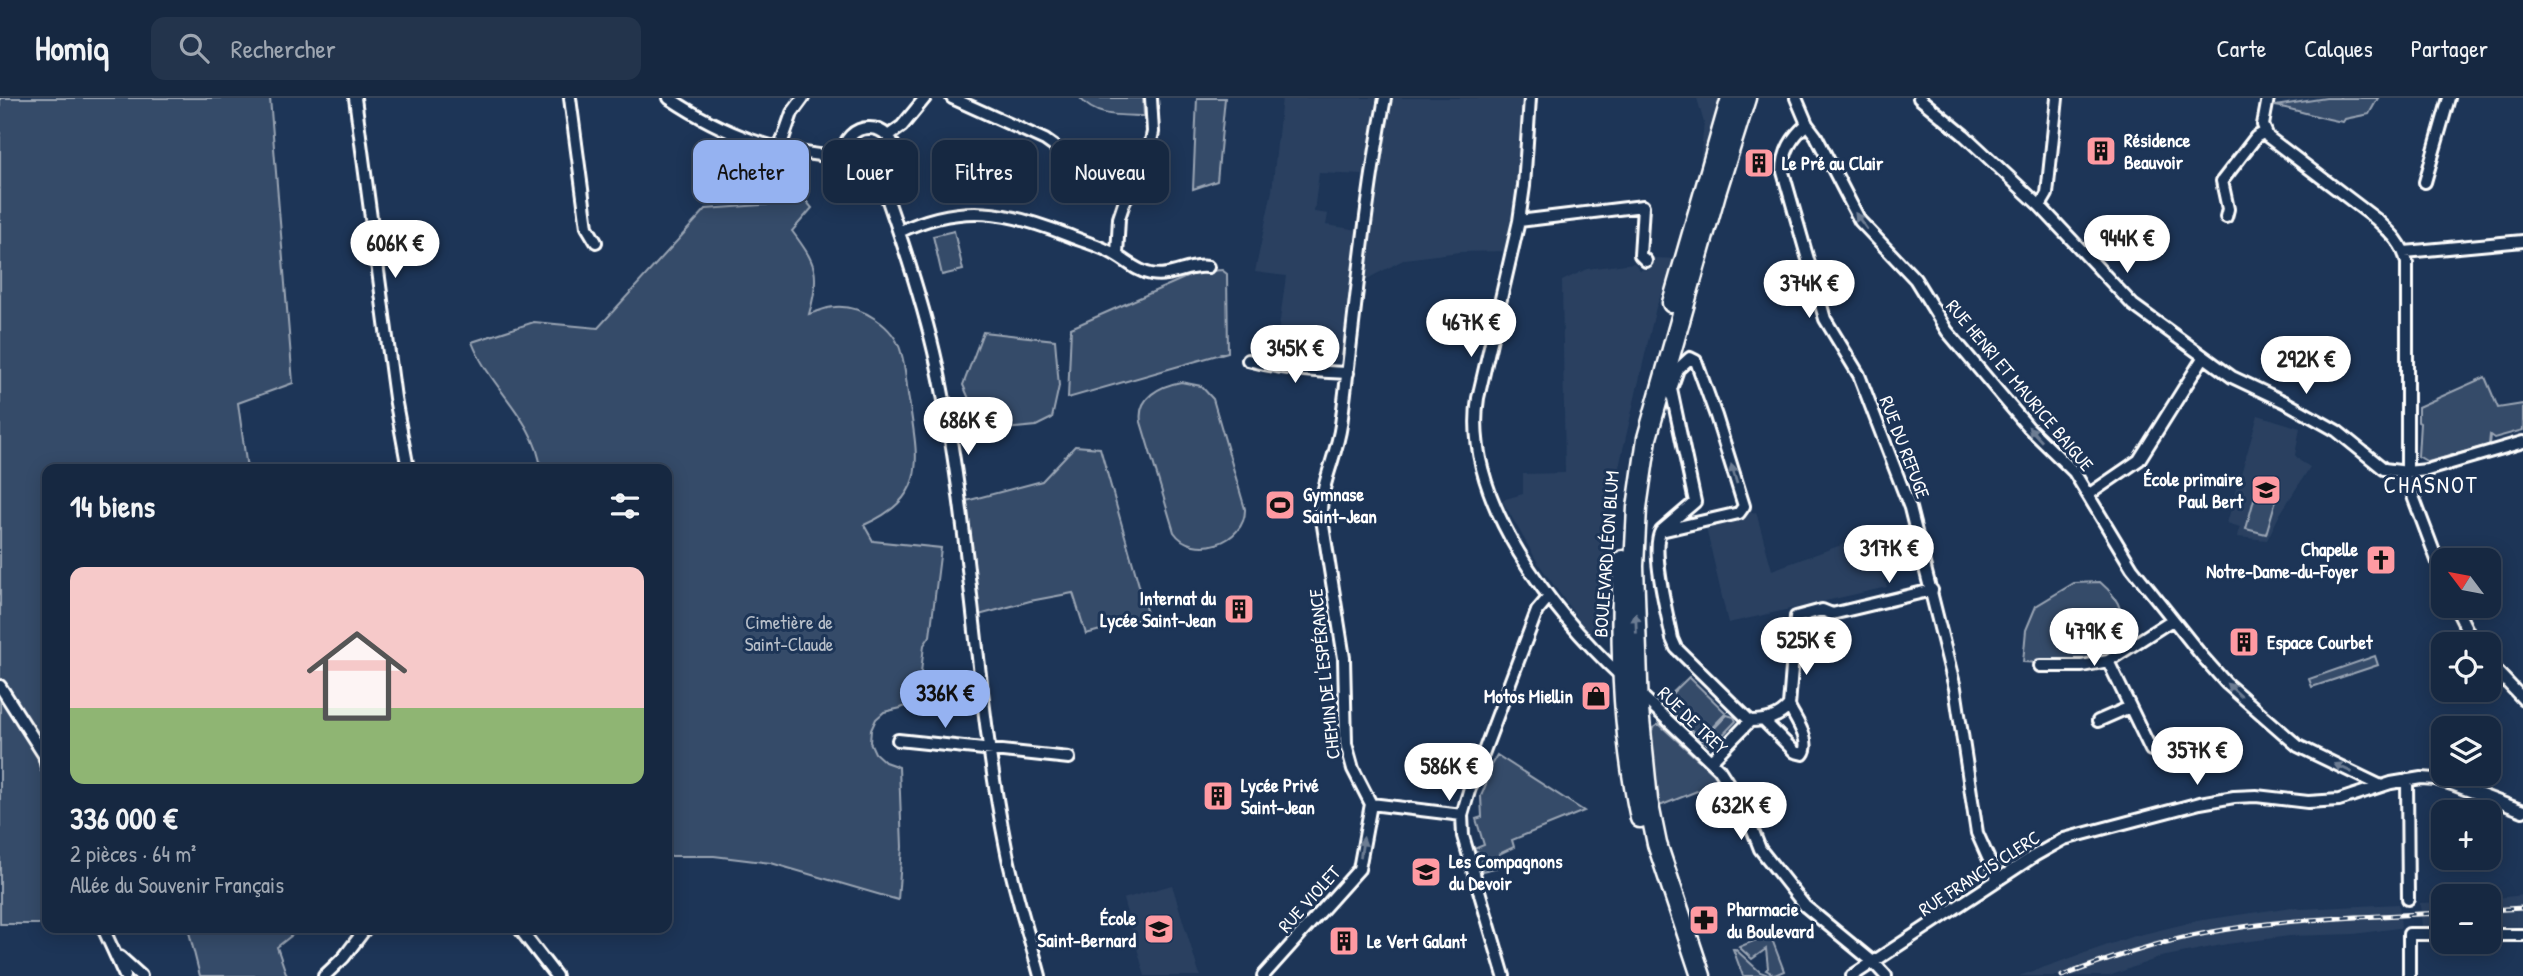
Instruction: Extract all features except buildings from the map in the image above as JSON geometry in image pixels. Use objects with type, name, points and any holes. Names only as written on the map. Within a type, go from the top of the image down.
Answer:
[{"type":"main road","name":"BOULEVARD LÉON BLUM","points":[[1688,976],[1644,835],[1634,789],[1621,642],[1626,506],[1637,433],[1691,231],[1731,98]]},
{"type":"main road","name":"BOULEVARD LÉON BLUM","points":[[1701,976],[1657,844],[1648,800],[1643,764],[1634,566],[1637,508],[1647,438],[1716,192],[1746,98]]},
{"type":"street","points":[[355,98],[395,398],[407,464]]},
{"type":"street","points":[[570,98],[587,226],[596,242]]},
{"type":"street","points":[[668,98],[728,132],[751,140]]},
{"type":"street","points":[[888,136],[902,125],[925,98]]},
{"type":"street","points":[[952,98],[1051,145]]},
{"type":"street","points":[[1151,98],[1151,140]]},
{"type":"street","name":"CHEMIN DE L'ESPÉRANCE","points":[[1371,804],[1353,769],[1346,744],[1344,658],[1321,513],[1322,498],[1339,436],[1374,156],[1385,98]]},
{"type":"street","name":"RUE DE TREY","points":[[1530,98],[1519,221],[1475,417],[1480,455],[1492,497],[1528,567],[1548,598],[1599,654],[1711,761],[1730,783],[1744,808],[1760,849],[1805,906],[1886,976]]},
{"type":"street","name":"RUE HENRI ET MAURICE BAIGUE","points":[[1796,98],[1807,124],[1816,136],[1860,221],[1915,279],[1947,331],[2040,440],[2074,472],[2132,568],[2172,620],[2226,683],[2298,746],[2381,786]]},
{"type":"street","points":[[1919,98],[1964,135],[2040,206],[2133,305],[2231,377],[2285,402],[2337,431],[2384,469],[2407,472],[2427,470],[2523,442]]},
{"type":"street","points":[[2040,206],[2047,194],[2057,98]]},
{"type":"street","points":[[2268,98],[2265,132],[2273,143],[2376,219],[2405,252],[2408,278],[2407,472],[2432,548]]},
{"type":"street","points":[[2425,182],[2449,98]]},
{"type":"street","points":[[783,140],[797,100]]},
{"type":"street","name":"RUE DU REFUGE","points":[[1807,124],[1792,140],[1785,153],[1783,172],[1825,319],[1859,375],[1910,508],[1955,688],[1977,833],[1998,880]]},
{"type":"street","points":[[848,140],[860,130],[875,129],[891,140]]},
{"type":"street","points":[[2226,217],[2228,209],[2222,181],[2256,137],[2265,132]]},
{"type":"street","points":[[1644,193],[1640,255],[1646,261]]},
{"type":"street","points":[[889,203],[932,342],[958,491],[990,751],[1006,850],[1041,976]]},
{"type":"street","points":[[1116,255],[1119,218],[1124,203]]},
{"type":"street","points":[[1519,221],[1643,205]]},
{"type":"street","points":[[900,232],[924,221],[963,213],[989,212],[1030,220],[1116,255],[1130,266],[1150,274],[1170,275],[1195,265],[1208,267]]},
{"type":"street","points":[[2405,252],[2523,241]]},
{"type":"street","points":[[1661,531],[1739,513],[1744,506],[1709,394],[1696,361],[1690,358],[1678,369],[1671,389],[1695,502],[1661,531],[1656,540],[1672,639],[1676,648],[1750,721],[1764,721],[1783,713],[1789,706]]},
{"type":"street","points":[[2088,495],[2139,460],[2203,358]]},
{"type":"street","points":[[1248,360],[1311,372],[1348,373]]},
{"type":"street","points":[[1764,721],[1795,752],[1803,754],[1806,742],[1789,706],[1796,617],[1822,610],[1832,614],[1932,590]]},
{"type":"street","points":[[1504,976],[1463,836],[1462,815],[1537,611],[1548,598]]},
{"type":"street","points":[[2040,666],[2082,666],[2108,661],[2172,620]]},
{"type":"street","points":[[1599,654],[1610,651],[1621,642]]},
{"type":"street","points":[[2108,661],[2151,750]]},
{"type":"street","points":[[2501,676],[2523,699]]},
{"type":"street","points":[[0,686],[42,752]]},
{"type":"street","points":[[2098,721],[2130,707]]},
{"type":"street","name":"BOULEVARD LÉON BLUM","points":[[1648,800],[1646,723],[1651,716],[1663,715]]},
{"type":"street","points":[[1711,761],[1750,721]]},
{"type":"street","points":[[898,740],[1069,758]]},
{"type":"street","name":"RUE FRANCIS CLERC","points":[[1852,976],[2064,839],[2200,803],[2256,796],[2308,802],[2339,800],[2407,780],[2436,779],[2523,811]]},
{"type":"street","points":[[2407,780],[2408,899]]},
{"type":"street","points":[[1371,804],[1462,815]]},
{"type":"street","name":"RUE VIOLET","points":[[1263,976],[1359,869],[1371,804]]},
{"type":"street","points":[[106,933],[125,976]]},
{"type":"street","points":[[324,976],[344,957],[362,933]]},
{"type":"street","points":[[523,933],[556,976]]},
{"type":"street","points":[[2409,976],[2409,934],[2431,934]]},
{"type":"street","points":[[2501,935],[2523,935]]},
{"type":"street","points":[[117,955],[141,976]]},
{"type":"shaded area","points":[[1282,98],[1378,98],[1365,175],[1319,173],[1314,212],[1328,214],[1326,225],[1358,230],[1343,357],[1328,366],[1323,335],[1279,328],[1286,276],[1255,272],[1272,191]]},
{"type":"shaded area","points":[[1391,98],[1523,98],[1522,148],[1508,251],[1459,252],[1405,259],[1363,281],[1374,193]]},
{"type":"shaded area","points":[[1697,98],[1722,98],[1698,181],[1704,123]]},
{"type":"shaded area","points":[[1654,258],[1676,259],[1656,307],[1618,471],[1622,472],[1618,506],[1613,517],[1611,551],[1615,563],[1611,625],[1588,633],[1538,563],[1502,500],[1523,494],[1523,474],[1565,473],[1562,281],[1587,269],[1634,263],[1640,270],[1647,270],[1653,266]]},
{"type":"shaded area","name":"École primaire Paul Bert","points":[[2258,415],[2300,428],[2295,455],[2310,467],[2267,540],[2238,537],[2240,527],[2227,523]]},
{"type":"shaded area","points":[[1756,512],[1772,570],[1869,535],[1887,587],[1728,623],[1705,523]]},
{"type":"shaded area","name":"École Saint-Bernard","points":[[1172,885],[1201,976],[1145,976],[1123,899]]},
{"type":"shaded area","points":[[2523,895],[2523,926],[2501,926],[2501,898]]},
{"type":"shaded area","points":[[2420,903],[2431,903],[2431,927],[2422,928]]},
{"type":"shaded area","points":[[2399,904],[2401,928],[2354,934],[2290,936],[2227,944],[2161,957],[2109,976],[2019,976],[2131,937],[2197,921],[2292,907],[2301,909]]},
{"type":"green space","points":[[0,98],[270,98],[293,383],[238,403],[246,464],[42,464],[42,924],[0,924]]},
{"type":"green space","points":[[1080,98],[1143,98],[1144,116],[1101,112]]},
{"type":"green space","points":[[1197,98],[1225,98],[1217,181],[1193,189]]},
{"type":"green space","points":[[2326,98],[2378,98],[2369,114],[2345,119],[2343,122],[2275,106]]},
{"type":"green space","name":"Cimetière de Saint-Claude","points":[[808,203],[812,208],[792,231],[814,270],[815,289],[809,314],[845,307],[866,314],[876,319],[892,334],[901,352],[915,441],[914,474],[909,489],[900,502],[864,525],[873,541],[941,548],[930,636],[924,645],[918,700],[884,712],[876,719],[871,730],[870,742],[875,753],[885,762],[899,767],[902,847],[898,900],[771,863],[714,856],[672,856],[672,464],[540,464],[530,435],[489,374],[472,342],[534,322],[598,328],[706,209]]},
{"type":"green space","points":[[954,231],[963,270],[942,275],[933,236]]},
{"type":"green space","points":[[1222,270],[1227,274],[1228,352],[1068,398],[1071,328],[1198,272]]},
{"type":"green space","points":[[983,332],[1055,340],[1059,386],[1052,418],[1036,426],[983,431],[963,385]]},
{"type":"green space","points":[[2485,377],[2498,408],[2523,404],[2523,430],[2494,438],[2490,435],[2489,445],[2428,462],[2418,456],[2418,407]]},
{"type":"green space","points":[[1181,382],[1201,386],[1213,399],[1245,509],[1243,521],[1237,531],[1217,544],[1193,545],[1174,532],[1141,422],[1146,399],[1165,386]]},
{"type":"green space","points":[[1075,446],[1100,448],[1148,617],[1086,634],[1073,593],[979,615],[966,501],[1042,481]]},
{"type":"green space","points":[[2257,488],[2278,493],[2266,534],[2246,529]]},
{"type":"green space","points":[[2100,582],[2119,605],[2122,620],[2120,649],[2109,655],[2085,661],[2023,662],[2026,630],[2036,606],[2074,583]]},
{"type":"green space","points":[[2375,656],[2378,665],[2312,687],[2309,679]]},
{"type":"green space","points":[[1689,677],[1726,713],[1701,739],[1662,703]]},
{"type":"green space","points":[[1727,715],[1734,717],[1736,721],[1714,744],[1707,744],[1703,740]]},
{"type":"green space","points":[[1659,724],[1720,782],[1657,807],[1651,732]]},
{"type":"green space","points":[[1497,755],[1584,811],[1512,840],[1514,847],[1499,854],[1503,866],[1482,871],[1480,863],[1485,857],[1474,849],[1484,845],[1476,819],[1482,817],[1481,796],[1490,775],[1488,770]]},
{"type":"green space","points":[[189,933],[295,933],[277,947],[287,976],[200,976]]},
{"type":"green space","points":[[1770,934],[1784,971],[1775,975],[1766,970],[1766,949],[1752,959],[1739,947]]},
{"type":"green space","points":[[1735,949],[1760,972],[1771,976],[1743,976]]},
{"type":"railway","points":[[2501,909],[2523,908]]},
{"type":"railway","points":[[2062,976],[2152,946],[2236,928],[2324,919],[2431,914]]},
{"type":"place","name":"Résidence Beauvoir","points":[[2101,151]]},
{"type":"place","name":"Le Pré au Clair","points":[[1759,163]]},
{"type":"place","name":"École primaire Paul Bert","points":[[2266,490]]},
{"type":"place","name":"Gymnase Saint-Jean","points":[[1280,505]]},
{"type":"place","name":"Chapelle Notre-Dame-du-Foyer","points":[[2381,560]]},
{"type":"place","name":"Internat du Lycée Saint-Jean","points":[[1239,609]]},
{"type":"place","name":"Espace Courbet","points":[[2244,642]]},
{"type":"place","name":"Motos Miellin","points":[[1596,696]]},
{"type":"place","name":"Lycée Privé Saint-Jean","points":[[1218,796]]},
{"type":"place","name":"Les Compagnons du Devoir","points":[[1426,872]]},
{"type":"place","name":"Pharmacie du Boulevard","points":[[1704,920]]},
{"type":"place","name":"École Saint-Bernard","points":[[1159,929]]},
{"type":"place","name":"Le Vert Galant","points":[[1344,941]]},
{"type":"district","name":"CHASNOT","points":[[2431,484]]}]
